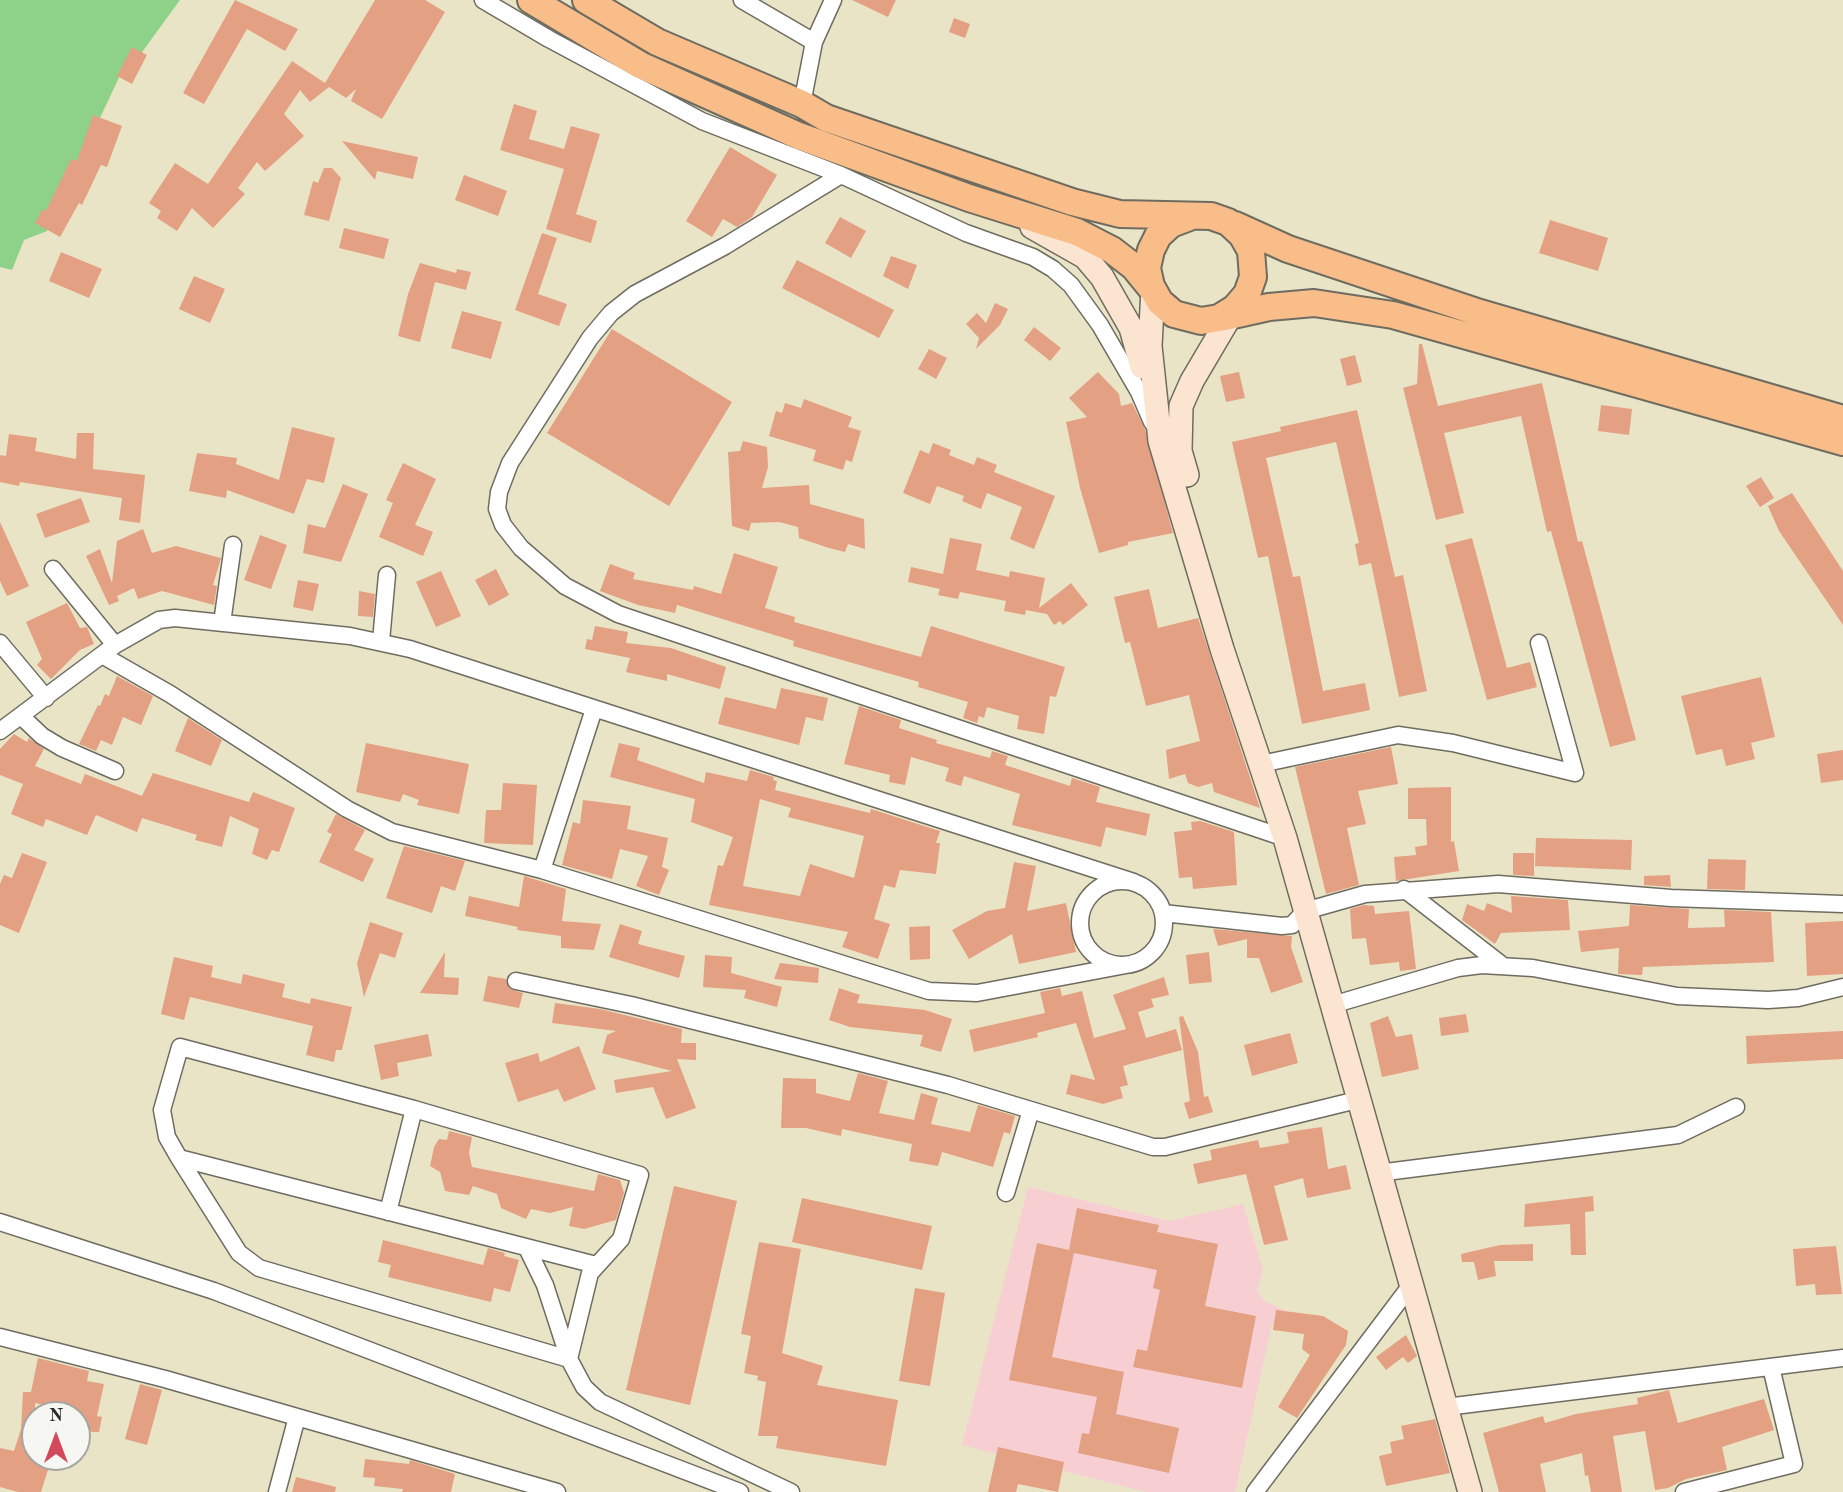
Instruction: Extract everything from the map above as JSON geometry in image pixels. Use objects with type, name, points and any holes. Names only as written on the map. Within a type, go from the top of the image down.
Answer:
[{"type":"highway","points":[[531,0],[640,65],[799,136],[969,198],[1077,232],[1112,250],[1134,267],[1153,289]]},
{"type":"highway","points":[[586,0],[657,42],[802,104],[827,118],[1072,202],[1121,214],[1211,216],[1288,249],[1480,313],[1843,419]]},
{"type":"highway","points":[[1192,216],[1171,224],[1154,243],[1147,268],[1160,302],[1183,318],[1201,321],[1228,314],[1314,303],[1393,315],[1843,442]]},
{"type":"highway","points":[[1228,222],[1242,234],[1251,251],[1253,277],[1247,294],[1228,314]]},
{"type":"main road","points":[[969,198],[1068,245],[1085,257],[1102,277],[1131,328],[1160,441],[1222,649],[1285,838],[1470,1492]]},
{"type":"main road","points":[[1153,289],[1150,346],[1160,441]]},
{"type":"main road","points":[[1228,314],[1181,406],[1180,451],[1238,648],[1259,757]]},
{"type":"street","points":[[483,0],[559,46],[702,121],[841,174],[966,233],[1033,257],[1053,269],[1071,285],[1100,325],[1139,393],[1160,441]]},
{"type":"street","points":[[742,0],[814,42]]},
{"type":"street","points":[[802,104],[814,42],[833,0]]},
{"type":"street","points":[[841,174],[725,246],[635,294],[611,313],[590,338],[510,463],[498,500],[497,509],[503,525],[521,548],[565,586],[618,614],[1285,838]]},
{"type":"street","points":[[222,623],[233,545]]},
{"type":"street","points":[[0,731],[109,650],[159,620],[175,618],[381,641],[1134,882],[1152,894],[1163,913],[1164,928],[1152,952],[1140,961],[1126,965],[977,993],[929,991],[542,870],[424,841],[373,823],[347,809],[170,694],[109,650],[53,569]]},
{"type":"street","points":[[381,641],[387,575]]},
{"type":"street","points":[[0,643],[46,698]]},
{"type":"street","points":[[1259,757],[1398,735],[1453,743],[1575,773],[1539,643]]},
{"type":"street","points":[[542,870],[594,709]]},
{"type":"street","points":[[22,717],[42,736],[62,748],[115,771]]},
{"type":"street","points":[[1126,965],[1109,963],[1096,956],[1086,945],[1080,931],[1080,917],[1084,903],[1094,891],[1121,880],[1134,882]]},
{"type":"street","points":[[1163,913],[1282,926],[1292,925],[1305,911],[1365,894],[1498,884],[1671,898],[1843,904]]},
{"type":"street","points":[[1404,890],[1502,965]]},
{"type":"street","points":[[1332,1005],[1458,968],[1502,965],[1677,996],[1768,1000],[1798,998],[1843,987]]},
{"type":"street","points":[[516,981],[631,1005],[948,1084],[1153,1147],[1165,1147],[1357,1100]]},
{"type":"street","points":[[180,1047],[414,1109],[640,1174],[621,1239],[590,1273],[569,1359],[259,1268],[239,1253],[167,1137],[162,1110],[180,1047]]},
{"type":"street","points":[[1378,1173],[1678,1135],[1736,1107]]},
{"type":"street","points":[[388,1212],[414,1109]]},
{"type":"street","points":[[1006,1193],[1031,1110]]},
{"type":"street","points":[[179,1158],[596,1265]]},
{"type":"street","points":[[0,1222],[214,1291],[740,1492]]},
{"type":"street","points":[[527,1248],[545,1285],[569,1359],[584,1387],[600,1402],[791,1492]]},
{"type":"street","points":[[1255,1492],[1411,1285]]},
{"type":"street","points":[[0,1338],[165,1379],[557,1492]]},
{"type":"street","points":[[1446,1407],[1843,1358]]},
{"type":"street","points":[[1684,1492],[1794,1464],[1771,1367]]},
{"type":"street","points":[[277,1492],[297,1417]]},
{"type":"shaded area","points":[[1028,1187],[1169,1221],[1243,1204],[1263,1270],[1257,1290],[1264,1301],[1284,1310],[1282,1323],[1272,1324],[1235,1492],[1146,1492],[962,1445]]},
{"type":"green space","points":[[0,0],[180,0],[137,59],[130,54],[47,231],[24,240],[12,270],[0,267]]},
{"type":"building","points":[[235,0],[298,29],[285,51],[247,29],[204,104],[183,93]]},
{"type":"building","points":[[375,0],[425,0],[445,12],[382,119],[351,101],[356,89],[346,98],[329,87],[310,102],[300,90],[284,114],[304,136],[265,171],[257,162],[238,188],[245,194],[213,228],[192,208],[177,231],[157,218],[161,211],[149,203],[175,163],[208,184],[292,61],[325,83]]},
{"type":"building","points":[[852,0],[896,0],[888,17]]},
{"type":"building","points":[[954,18],[970,24],[965,38],[949,32]]},
{"type":"building","points":[[132,47],[147,55],[132,84],[117,76]]},
{"type":"building","points":[[514,104],[537,111],[529,139],[564,149],[571,126],[600,134],[576,214],[597,221],[591,243],[546,229],[564,169],[500,150]]},
{"type":"building","points":[[93,115],[122,126],[107,167],[101,165],[82,205],[79,203],[60,237],[35,223],[43,209],[46,211],[71,159],[77,161]]},
{"type":"building","points":[[342,141],[418,157],[413,179],[377,171],[375,180]]},
{"type":"building","points":[[730,147],[777,175],[752,217],[737,227],[723,219],[712,237],[686,221]]},
{"type":"building","points":[[324,168],[332,168],[341,178],[329,221],[304,215],[313,181],[318,183]]},
{"type":"building","points":[[464,175],[507,191],[498,216],[455,200]]},
{"type":"building","points":[[840,217],[866,231],[851,258],[825,243]]},
{"type":"building","points":[[1550,220],[1608,238],[1598,271],[1539,253]]},
{"type":"building","points":[[344,228],[389,239],[384,259],[339,248]]},
{"type":"building","points":[[542,233],[557,238],[538,294],[567,304],[559,326],[515,310]]},
{"type":"building","points":[[61,252],[102,269],[89,298],[49,281]]},
{"type":"building","points":[[891,256],[917,265],[908,289],[883,276]]},
{"type":"building","points":[[797,260],[894,310],[879,338],[782,288]]},
{"type":"building","points":[[420,263],[456,273],[457,269],[471,272],[466,290],[435,282],[420,342],[398,336],[408,294]]},
{"type":"building","points":[[194,276],[225,289],[210,323],[179,309]]},
{"type":"building","points":[[995,303],[1008,309],[1000,325],[976,349],[979,338],[966,324],[977,313],[986,323]]},
{"type":"building","points":[[462,311],[502,322],[491,359],[451,348]]},
{"type":"building","points":[[1034,327],[1061,348],[1050,361],[1024,340]]},
{"type":"building","points":[[612,329],[732,402],[669,506],[547,433]]},
{"type":"building","points":[[1419,344],[1422,344],[1438,406],[1542,383],[1578,542],[1582,541],[1636,740],[1610,747],[1551,531],[1547,532],[1521,416],[1444,433],[1464,513],[1436,520],[1403,388],[1417,384]]},
{"type":"building","points":[[929,349],[947,358],[936,379],[918,369]]},
{"type":"building","points":[[1355,355],[1362,382],[1347,386],[1340,359]]},
{"type":"building","points":[[1098,372],[1119,394],[1121,406],[1132,403],[1145,429],[1173,533],[1128,542],[1128,545],[1099,553],[1080,488],[1066,422],[1087,417],[1069,398]]},
{"type":"building","points":[[1239,372],[1245,398],[1226,402],[1220,376]]},
{"type":"building","points":[[804,399],[852,417],[848,427],[861,431],[852,462],[846,460],[843,470],[813,461],[816,450],[769,436],[776,411],[782,413],[785,403],[801,408]]},
{"type":"building","points":[[1601,405],[1632,409],[1629,435],[1598,431]]},
{"type":"building","points":[[1357,410],[1395,577],[1403,575],[1427,691],[1399,697],[1371,563],[1359,566],[1355,544],[1359,543],[1336,442],[1266,458],[1293,577],[1300,576],[1323,691],[1365,683],[1370,710],[1302,724],[1268,556],[1258,558],[1232,442],[1281,431],[1280,427]]},
{"type":"building","points":[[292,427],[335,438],[324,483],[307,479],[294,514],[227,490],[226,498],[189,491],[197,453],[237,458],[236,464],[279,480]]},
{"type":"building","points":[[77,433],[94,433],[93,469],[145,475],[140,523],[119,520],[122,498],[20,482],[19,486],[0,482],[0,455],[6,456],[9,434],[37,438],[35,451],[76,459]]},
{"type":"building","points":[[743,441],[767,447],[768,467],[762,488],[809,485],[810,504],[864,519],[865,549],[848,544],[845,552],[829,548],[799,538],[798,527],[779,522],[751,523],[749,531],[732,526],[728,452],[740,451]]},
{"type":"building","points":[[933,443],[951,450],[949,455],[974,465],[977,457],[997,465],[994,472],[1055,496],[1034,549],[1010,539],[1022,507],[987,493],[981,509],[962,501],[964,496],[937,486],[930,504],[903,493],[920,450],[929,454]]},
{"type":"building","points":[[403,463],[436,479],[415,525],[433,532],[423,556],[379,537],[393,503],[386,500]]},
{"type":"building","points":[[1761,477],[1774,498],[1760,507],[1746,486]]},
{"type":"building","points":[[343,484],[368,494],[341,562],[303,553],[308,524],[325,528]]},
{"type":"building","points":[[1792,493],[1843,571],[1843,625],[1779,531],[1768,506]]},
{"type":"building","points":[[81,498],[90,522],[45,538],[36,514]]},
{"type":"building","points":[[0,522],[29,586],[7,596],[0,581]]},
{"type":"building","points":[[143,529],[152,553],[176,546],[221,558],[213,585],[217,586],[214,605],[162,591],[138,599],[134,588],[117,596],[119,601],[109,605],[86,556],[100,549],[112,583],[117,541]]},
{"type":"building","points":[[260,535],[287,545],[271,589],[244,580]]},
{"type":"building","points":[[950,538],[982,544],[976,570],[1009,577],[1010,571],[1045,578],[1039,608],[1071,583],[1088,605],[1063,625],[1060,621],[1054,625],[1047,614],[1026,610],[1025,615],[1004,611],[1006,601],[960,592],[958,599],[938,595],[940,589],[908,582],[911,567],[943,574]]},
{"type":"building","points":[[1472,538],[1507,668],[1530,662],[1537,687],[1487,700],[1445,545]]},
{"type":"building","points":[[734,553],[778,567],[765,608],[795,617],[794,622],[921,657],[931,626],[1065,667],[1056,697],[1050,696],[1044,734],[1017,729],[1019,716],[987,707],[984,718],[979,716],[977,723],[963,718],[968,702],[918,687],[919,682],[793,646],[794,641],[677,605],[675,613],[638,605],[600,591],[610,564],[635,573],[633,579],[693,590],[694,586],[721,594]]},
{"type":"building","points":[[496,569],[509,595],[489,606],[475,580]]},
{"type":"building","points":[[441,571],[461,616],[436,627],[416,582]]},
{"type":"building","points":[[298,580],[319,584],[313,611],[293,607]]},
{"type":"building","points":[[1149,589],[1158,628],[1198,618],[1260,808],[1214,792],[1212,783],[1198,787],[1188,783],[1185,774],[1169,779],[1166,750],[1200,741],[1189,695],[1146,706],[1130,642],[1125,643],[1114,597]]},
{"type":"building","points":[[359,591],[375,594],[373,617],[358,616]]},
{"type":"building","points":[[67,603],[80,628],[87,627],[94,644],[80,650],[51,679],[37,665],[42,659],[26,622]]},
{"type":"building","points":[[595,626],[628,632],[626,643],[671,648],[726,667],[720,689],[667,674],[667,681],[626,672],[630,658],[585,649],[587,639],[592,640]]},
{"type":"building","points":[[117,676],[153,696],[141,725],[123,717],[112,745],[101,740],[96,751],[79,744],[98,705],[100,706],[105,694],[109,696]]},
{"type":"building","points":[[1761,677],[1775,737],[1751,743],[1755,759],[1726,766],[1722,749],[1696,755],[1681,696]]},
{"type":"building","points":[[781,688],[828,698],[823,721],[806,717],[799,745],[718,724],[725,697],[776,709]]},
{"type":"building","points":[[859,706],[901,720],[899,728],[937,740],[936,743],[990,758],[992,751],[1008,756],[1005,765],[1070,786],[1072,778],[1100,787],[1096,802],[1150,814],[1146,836],[1106,827],[1101,847],[1012,825],[1020,794],[964,776],[961,786],[945,781],[949,768],[911,757],[905,785],[889,782],[890,775],[844,764]]},
{"type":"building","points":[[188,718],[222,740],[211,766],[175,751]]},
{"type":"building","points":[[14,734],[27,742],[29,738],[44,749],[35,766],[81,784],[85,774],[142,796],[153,773],[249,802],[253,792],[295,808],[279,852],[272,850],[267,860],[252,854],[259,829],[230,816],[222,847],[195,840],[197,835],[142,818],[137,832],[96,815],[87,835],[46,819],[43,827],[11,814],[23,784],[0,775],[0,749]]},
{"type":"building","points":[[366,743],[469,764],[459,814],[417,805],[419,800],[403,794],[400,802],[356,792]]},
{"type":"building","points":[[619,743],[640,748],[637,760],[704,783],[706,772],[747,781],[750,770],[774,777],[773,780],[777,781],[775,790],[870,813],[871,809],[940,831],[936,843],[940,843],[936,874],[900,870],[895,888],[884,885],[874,919],[890,924],[878,959],[842,947],[848,932],[709,905],[718,865],[723,866],[733,837],[691,822],[695,799],[610,777]],"holes":[[[760,799],[791,808],[788,817],[864,836],[854,878],[810,864],[800,896],[743,886]]]},
{"type":"building","points":[[1391,747],[1398,784],[1358,791],[1366,824],[1347,828],[1359,885],[1326,894],[1295,767]]},
{"type":"building","points":[[1843,750],[1843,780],[1821,783],[1817,754]]},
{"type":"building","points":[[503,783],[537,785],[533,845],[484,843],[486,810],[501,810]]},
{"type":"building","points":[[1451,787],[1451,842],[1454,841],[1459,871],[1396,881],[1394,857],[1416,855],[1415,847],[1427,845],[1426,819],[1408,819],[1408,788]]},
{"type":"building","points":[[583,800],[631,806],[627,829],[668,838],[662,867],[669,870],[659,895],[636,886],[648,856],[620,849],[612,879],[562,865],[573,822],[580,824]]},
{"type":"building","points":[[336,814],[365,830],[354,850],[374,859],[363,882],[319,862],[332,834],[327,832]]},
{"type":"building","points":[[1200,821],[1234,832],[1237,885],[1193,889],[1192,877],[1179,878],[1174,832],[1192,830],[1191,822]]},
{"type":"building","points":[[1536,838],[1632,840],[1631,870],[1535,866]]},
{"type":"building","points":[[404,846],[465,861],[455,891],[441,886],[432,913],[386,898]]},
{"type":"building","points":[[22,853],[47,862],[19,933],[0,925],[0,884],[4,875],[12,878]]},
{"type":"building","points":[[1513,853],[1534,853],[1534,876],[1513,875]]},
{"type":"building","points":[[1708,859],[1746,860],[1745,890],[1707,889]]},
{"type":"building","points":[[1014,862],[1036,866],[1027,911],[1066,903],[1076,952],[1019,964],[1012,934],[969,959],[952,930],[987,911],[1005,908]]},
{"type":"building","points":[[1670,875],[1671,887],[1644,885],[1644,876]]},
{"type":"building","points":[[524,876],[566,889],[562,921],[601,924],[594,950],[561,948],[561,936],[517,930],[518,927],[465,916],[469,896],[519,907]]},
{"type":"building","points":[[1511,896],[1568,900],[1570,930],[1501,933],[1495,944],[1462,920],[1467,904],[1484,911],[1487,903],[1512,913]]},
{"type":"building","points":[[1364,905],[1374,906],[1375,914],[1409,911],[1416,969],[1400,971],[1399,962],[1370,965],[1366,938],[1352,939],[1350,909]]},
{"type":"building","points":[[1630,905],[1689,909],[1688,928],[1725,927],[1724,910],[1771,912],[1774,962],[1643,967],[1642,975],[1618,974],[1619,948],[1581,952],[1578,931],[1629,926]]},
{"type":"building","points":[[1843,921],[1843,974],[1807,976],[1805,923]]},
{"type":"building","points":[[370,922],[403,933],[395,958],[380,953],[364,997],[357,963]]},
{"type":"building","points":[[620,924],[642,931],[638,944],[685,956],[679,978],[609,957]]},
{"type":"building","points":[[930,926],[930,959],[910,960],[909,927]]},
{"type":"building","points":[[1213,929],[1292,936],[1291,947],[1303,982],[1271,993],[1259,958],[1247,958],[1247,939],[1218,946]]},
{"type":"building","points":[[445,952],[444,977],[459,978],[458,995],[420,993]]},
{"type":"building","points":[[1209,952],[1212,982],[1189,984],[1186,955]]},
{"type":"building","points":[[705,955],[732,957],[731,973],[782,987],[777,1007],[744,998],[746,990],[703,987]]},
{"type":"building","points":[[174,957],[213,966],[211,977],[241,984],[243,974],[285,984],[282,997],[310,1004],[311,998],[352,1007],[342,1050],[336,1050],[334,1062],[306,1055],[313,1026],[190,997],[184,1020],[161,1014]]},
{"type":"building","points":[[780,963],[819,968],[818,983],[774,979]]},
{"type":"building","points":[[488,976],[506,979],[510,989],[523,993],[519,1008],[483,1001]]},
{"type":"building","points":[[1164,977],[1169,995],[1151,999],[1154,1007],[1138,1012],[1146,1038],[1176,1029],[1182,1050],[1123,1066],[1128,1085],[1120,1087],[1123,1098],[1103,1104],[1066,1094],[1071,1074],[1095,1080],[1076,1023],[1037,1033],[1038,1037],[974,1052],[969,1030],[1045,1013],[1040,992],[1060,988],[1062,996],[1082,991],[1094,1038],[1126,1029],[1113,995]]},
{"type":"building","points":[[839,988],[860,995],[857,1003],[925,1010],[952,1019],[941,1052],[920,1046],[923,1035],[850,1027],[829,1020]]},
{"type":"building","points":[[555,1003],[600,1009],[682,1029],[681,1043],[696,1043],[696,1060],[677,1059],[696,1108],[666,1119],[653,1087],[616,1093],[614,1080],[672,1071],[602,1053],[607,1035],[616,1031],[552,1023]]},
{"type":"building","points":[[1466,1014],[1469,1032],[1441,1036],[1439,1018]]},
{"type":"building","points":[[1183,1016],[1198,1052],[1204,1097],[1208,1096],[1213,1112],[1189,1119],[1184,1103],[1190,1101],[1179,1017]]},
{"type":"building","points":[[1388,1016],[1396,1037],[1412,1034],[1419,1069],[1382,1077],[1370,1023]]},
{"type":"building","points":[[1843,1031],[1843,1059],[1747,1064],[1746,1036]]},
{"type":"building","points":[[1290,1033],[1298,1063],[1252,1076],[1244,1045]]},
{"type":"building","points":[[428,1034],[432,1056],[397,1063],[399,1076],[381,1080],[374,1045]]},
{"type":"building","points":[[579,1046],[596,1089],[564,1102],[558,1089],[518,1102],[505,1063],[538,1053],[540,1062]]},
{"type":"building","points":[[858,1073],[888,1081],[879,1113],[914,1120],[921,1093],[938,1098],[931,1124],[970,1132],[978,1105],[1015,1116],[1010,1134],[1004,1132],[993,1167],[942,1152],[938,1166],[909,1161],[912,1144],[842,1129],[841,1136],[806,1128],[781,1128],[783,1078],[816,1079],[816,1093],[850,1101]]},
{"type":"building","points":[[1322,1127],[1328,1169],[1346,1165],[1351,1189],[1307,1198],[1303,1178],[1274,1186],[1288,1240],[1264,1245],[1246,1174],[1198,1184],[1193,1164],[1212,1160],[1210,1150],[1258,1140],[1260,1148],[1289,1143],[1287,1132]]},
{"type":"building","points":[[449,1131],[472,1137],[469,1153],[472,1167],[594,1191],[598,1174],[620,1180],[624,1193],[616,1220],[584,1229],[569,1226],[573,1207],[550,1213],[531,1209],[526,1219],[501,1208],[497,1194],[473,1186],[469,1195],[445,1191],[440,1172],[430,1166],[434,1147],[439,1139],[447,1140]]},
{"type":"building","points":[[674,1186],[737,1201],[690,1405],[626,1390]]},
{"type":"building","points":[[1593,1196],[1594,1211],[1585,1212],[1586,1255],[1571,1255],[1570,1224],[1524,1227],[1525,1204]]},
{"type":"building","points":[[802,1198],[932,1226],[922,1270],[792,1242]]},
{"type":"building","points":[[1077,1208],[1159,1225],[1157,1232],[1218,1244],[1205,1306],[1256,1316],[1242,1388],[1133,1367],[1137,1349],[1147,1351],[1160,1290],[1153,1288],[1157,1270],[1074,1253],[1052,1357],[1124,1372],[1116,1414],[1179,1428],[1169,1473],[1078,1453],[1082,1433],[1089,1434],[1097,1397],[1009,1380],[1037,1243],[1069,1250]]},
{"type":"building","points":[[383,1240],[483,1265],[488,1248],[519,1260],[510,1292],[494,1288],[491,1302],[388,1277],[391,1265],[378,1262]]},
{"type":"building","points":[[759,1242],[801,1249],[782,1353],[823,1366],[817,1385],[898,1400],[886,1466],[776,1448],[778,1436],[758,1436],[766,1382],[757,1380],[758,1376],[744,1373],[751,1336],[741,1334]]},
{"type":"building","points":[[1533,1244],[1533,1261],[1494,1261],[1496,1276],[1478,1280],[1474,1262],[1462,1262],[1461,1254],[1500,1245]]},
{"type":"building","points":[[1836,1246],[1842,1294],[1816,1295],[1815,1284],[1796,1286],[1793,1249]]},
{"type":"building","points":[[915,1288],[945,1293],[930,1386],[899,1381]]},
{"type":"building","points":[[1276,1310],[1323,1316],[1348,1331],[1346,1345],[1297,1418],[1278,1407],[1310,1355],[1302,1349],[1304,1334],[1273,1330]]},
{"type":"building","points":[[1406,1335],[1417,1356],[1408,1363],[1403,1357],[1386,1370],[1376,1357]]},
{"type":"building","points":[[38,1358],[89,1371],[87,1381],[104,1384],[97,1416],[102,1417],[99,1432],[91,1432],[91,1401],[23,1401],[23,1392],[31,1392]]},
{"type":"building","points":[[140,1384],[162,1390],[147,1445],[125,1439]]},
{"type":"building","points":[[1669,1390],[1678,1423],[1764,1399],[1774,1430],[1722,1447],[1727,1470],[1686,1479],[1668,1488],[1655,1490],[1645,1431],[1613,1436],[1622,1492],[1591,1492],[1588,1475],[1585,1476],[1582,1453],[1540,1464],[1546,1492],[1499,1492],[1483,1433],[1543,1416],[1545,1423],[1576,1414],[1638,1404],[1637,1398]]},
{"type":"building","points":[[1435,1419],[1450,1473],[1386,1486],[1379,1456],[1392,1453],[1390,1442],[1404,1439],[1401,1426]]},
{"type":"building","points":[[21,1429],[21,1471],[48,1471],[41,1492],[18,1492],[0,1487],[0,1448],[14,1451]]},
{"type":"building","points":[[998,1447],[1064,1462],[1058,1492],[1018,1484],[1016,1492],[988,1492]]},
{"type":"building","points":[[365,1459],[409,1464],[410,1460],[455,1474],[451,1492],[402,1492],[403,1489],[374,1486],[375,1478],[363,1477]]},
{"type":"building","points":[[296,1477],[336,1487],[335,1492],[292,1492]]}]
